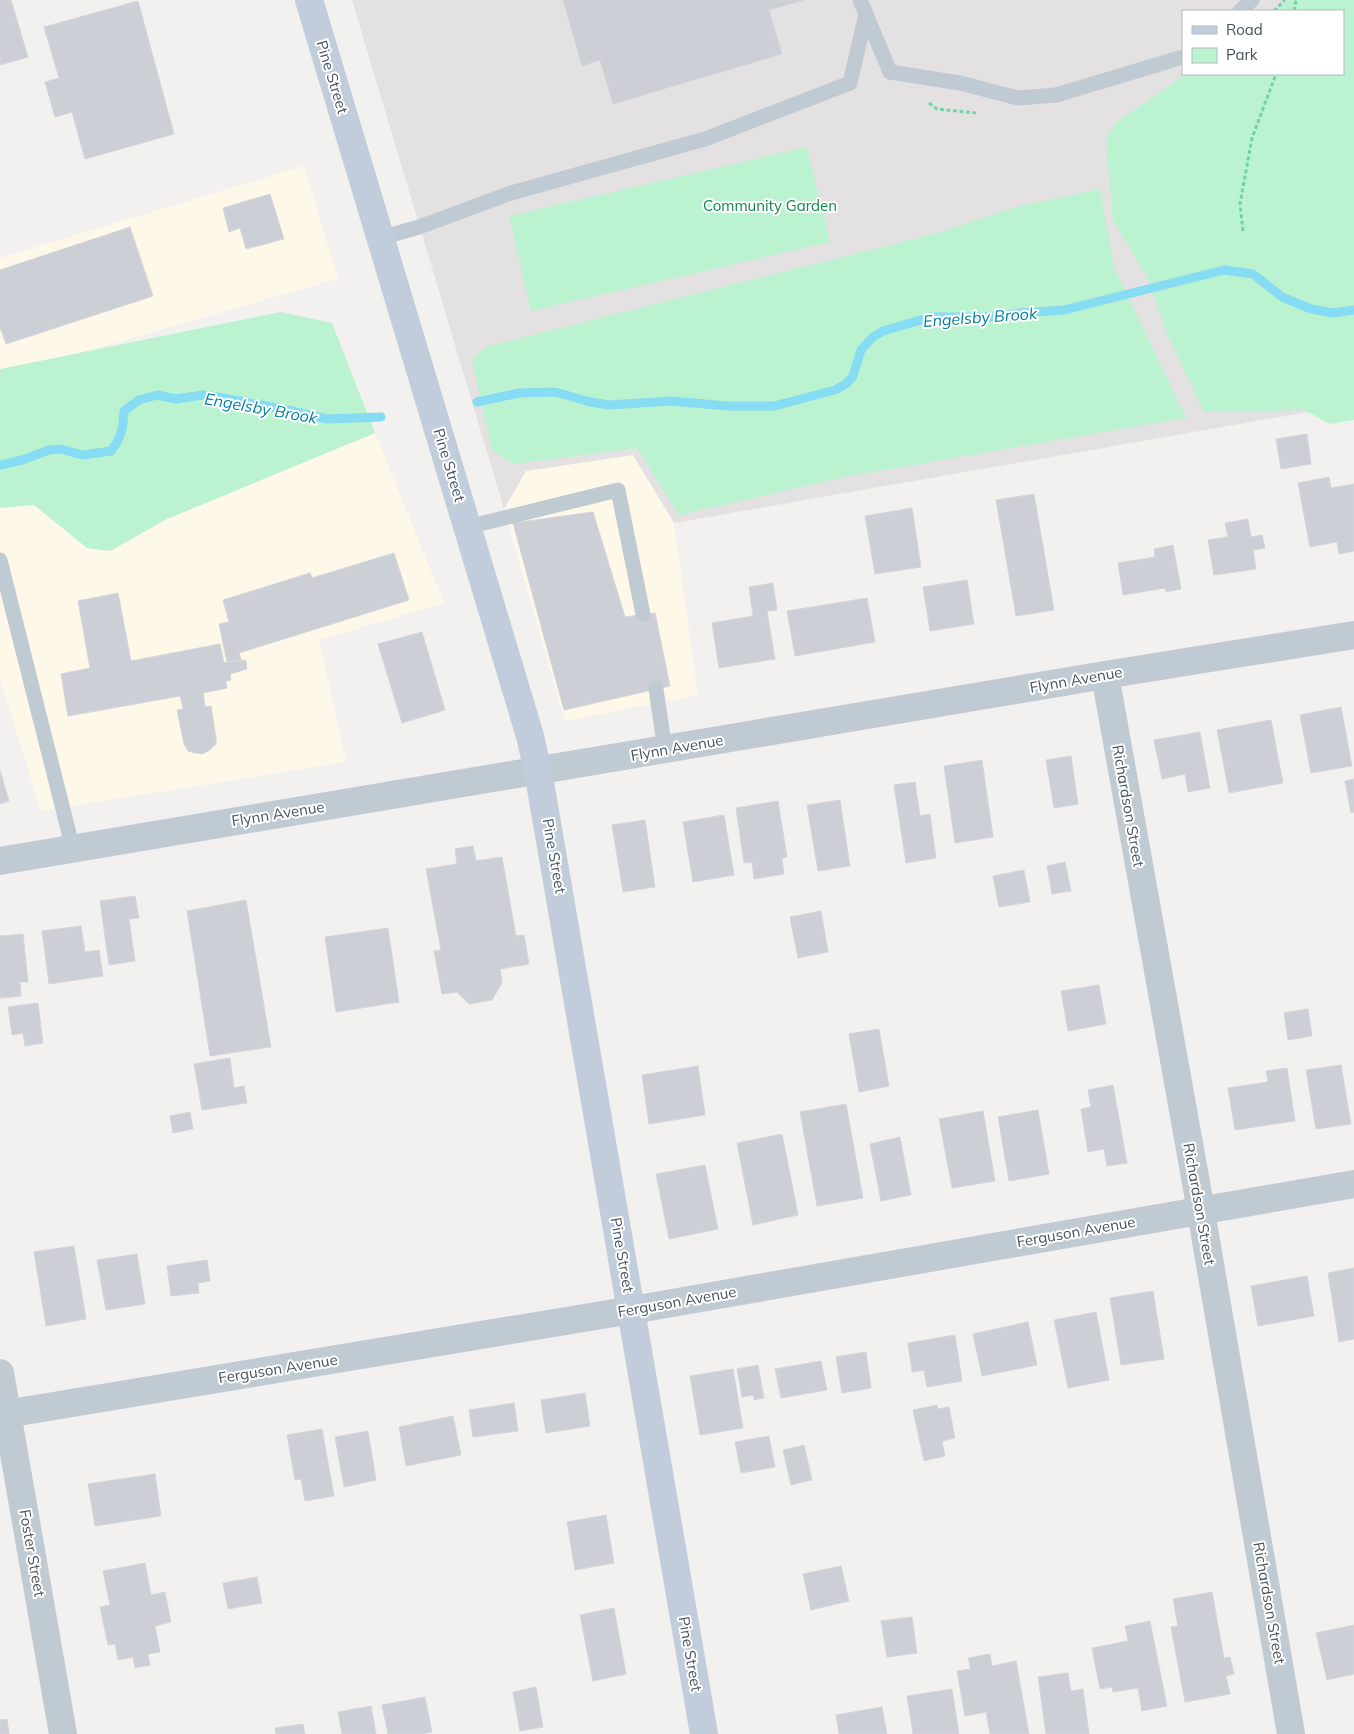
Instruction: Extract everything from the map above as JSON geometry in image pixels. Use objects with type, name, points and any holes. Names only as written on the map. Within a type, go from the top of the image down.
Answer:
[{"type":"main road","name":"Pine Street","points":[[309,0],[530,736],[538,771],[704,1734]]},
{"type":"street","name":"Flynn Avenue","points":[[0,861],[1105,675],[1354,635]]},
{"type":"street","name":"Richardson Street","points":[[1105,675],[1292,1734]]},
{"type":"street","name":"Ferguson Avenue","points":[[4,1415],[632,1310],[1354,1184]]},
{"type":"street","name":"Foster Street","points":[[0,1373],[4,1415],[63,1734]]},
{"type":"lane","points":[[1241,10],[1252,0]]},
{"type":"lane","points":[[381,238],[512,193],[705,139],[850,84],[863,7]]},
{"type":"lane","points":[[863,7],[890,72],[960,83],[1018,98],[1056,95],[1182,57]]},
{"type":"lane","points":[[467,527],[618,490],[643,614]]},
{"type":"lane","points":[[0,560],[73,848]]},
{"type":"lane","points":[[656,689],[665,750]]},
{"type":"path","points":[[1275,10],[1285,0]]},
{"type":"path","points":[[1243,231],[1240,204],[1252,138],[1276,75]]},
{"type":"shaded area","points":[[352,0],[1354,0],[1354,404],[674,523],[633,455],[526,471],[504,509]]},
{"type":"shaded area","points":[[304,166],[338,279],[0,376],[0,258]]},
{"type":"shaded area","points":[[375,433],[444,603],[319,640],[346,762],[41,811],[0,679],[0,508],[34,505],[87,548],[110,551],[167,519]]},
{"type":"shaded area","points":[[633,455],[674,523],[698,695],[565,721],[504,509],[526,471]]},
{"type":"green space","points":[[1289,0],[1354,0],[1354,420],[1330,424],[1304,410],[1204,412],[1166,332],[1148,279],[1113,220],[1106,139],[1116,123],[1184,75],[1344,75],[1344,10],[1274,10]]},
{"type":"green space","name":"Community Garden","points":[[807,147],[830,242],[531,311],[509,216]]},
{"type":"green space","points":[[1100,189],[1114,267],[1186,418],[844,477],[679,515],[637,448],[514,464],[492,450],[472,360],[485,347],[938,233],[1016,207]]},
{"type":"green space","points":[[281,312],[332,323],[375,433],[167,519],[110,551],[87,548],[34,505],[0,508],[0,369]]},
{"type":"building","points":[[0,0],[11,0],[28,57],[0,65]]},
{"type":"building","points":[[563,0],[804,0],[769,10],[782,54],[613,104],[600,60],[582,66]]},
{"type":"building","points":[[138,1],[174,134],[85,159],[72,112],[55,117],[45,82],[59,78],[44,27]]},
{"type":"building","points":[[270,194],[284,239],[246,249],[240,228],[229,232],[223,208]]},
{"type":"building","points":[[130,227],[153,296],[6,344],[0,327],[0,270]]},
{"type":"building","points":[[1307,434],[1311,464],[1281,469],[1276,439]]},
{"type":"building","points":[[1329,477],[1331,488],[1354,484],[1354,551],[1339,554],[1337,542],[1310,547],[1298,483]]},
{"type":"building","points":[[1034,494],[1054,610],[1016,616],[996,500]]},
{"type":"building","points":[[912,508],[921,567],[875,574],[865,516]]},
{"type":"building","points":[[593,512],[625,617],[655,613],[670,686],[564,710],[513,523]]},
{"type":"building","points":[[1248,519],[1251,537],[1262,535],[1265,548],[1253,550],[1256,569],[1214,575],[1208,540],[1228,537],[1225,523]]},
{"type":"building","points":[[1173,545],[1181,589],[1166,592],[1165,588],[1123,595],[1118,563],[1155,557],[1154,549]]},
{"type":"building","points":[[394,553],[409,600],[239,653],[241,660],[227,662],[219,624],[229,622],[223,600],[310,573],[312,578]]},
{"type":"building","points":[[967,580],[974,624],[930,631],[923,587]]},
{"type":"building","points":[[773,583],[777,610],[767,611],[775,659],[719,668],[712,623],[753,616],[749,587]]},
{"type":"building","points":[[118,593],[131,661],[220,644],[224,663],[246,661],[247,669],[230,674],[231,680],[226,681],[227,688],[203,693],[205,707],[211,706],[216,738],[216,744],[210,750],[202,754],[195,753],[188,751],[184,744],[177,710],[183,709],[180,696],[68,716],[61,674],[90,668],[78,601]]},
{"type":"building","points":[[867,598],[875,642],[795,656],[787,611]]},
{"type":"building","points":[[422,632],[445,710],[402,723],[378,644]]},
{"type":"building","points":[[1341,707],[1352,766],[1311,773],[1300,715]]},
{"type":"building","points":[[1271,720],[1283,783],[1229,793],[1217,730]]},
{"type":"building","points":[[1200,732],[1210,788],[1188,792],[1185,774],[1162,779],[1154,740]]},
{"type":"building","points":[[1071,756],[1078,804],[1054,808],[1046,760]]},
{"type":"building","points":[[982,760],[993,837],[955,843],[944,766]]},
{"type":"building","points":[[0,770],[9,801],[0,804]]},
{"type":"building","points":[[1354,779],[1354,812],[1351,813],[1345,781]]},
{"type":"building","points":[[915,782],[920,816],[930,814],[936,858],[906,863],[894,785]]},
{"type":"building","points":[[840,800],[850,866],[818,871],[807,805]]},
{"type":"building","points":[[778,801],[787,857],[782,858],[784,874],[754,879],[752,862],[744,863],[736,808]]},
{"type":"building","points":[[724,815],[734,875],[693,882],[683,822]]},
{"type":"building","points":[[645,820],[655,887],[623,892],[612,825]]},
{"type":"building","points":[[473,846],[476,861],[502,857],[516,936],[524,935],[529,964],[500,969],[502,983],[492,1000],[469,1004],[457,992],[442,994],[434,951],[441,950],[426,869],[457,864],[455,849]]},
{"type":"building","points":[[1065,862],[1071,891],[1052,894],[1047,866]]},
{"type":"building","points":[[1024,870],[1030,902],[999,907],[993,876]]},
{"type":"building","points":[[135,896],[139,918],[129,919],[135,961],[109,965],[100,901]]},
{"type":"building","points":[[246,900],[271,1047],[210,1056],[187,911]]},
{"type":"building","points":[[821,911],[828,952],[798,958],[790,917]]},
{"type":"building","points":[[81,926],[85,952],[99,950],[103,976],[49,984],[42,931]]},
{"type":"building","points":[[388,928],[399,1002],[336,1012],[325,937]]},
{"type":"building","points":[[23,934],[28,982],[20,982],[21,996],[0,998],[0,936]]},
{"type":"building","points":[[1099,985],[1106,1024],[1068,1031],[1061,991]]},
{"type":"building","points":[[38,1003],[43,1043],[25,1046],[23,1033],[12,1035],[8,1007]]},
{"type":"building","points":[[1308,1009],[1312,1036],[1288,1040],[1284,1013]]},
{"type":"building","points":[[879,1029],[889,1086],[859,1092],[849,1034]]},
{"type":"building","points":[[230,1058],[234,1088],[244,1086],[247,1103],[202,1110],[194,1064]]},
{"type":"building","points":[[1341,1065],[1351,1124],[1316,1129],[1306,1070]]},
{"type":"building","points":[[698,1066],[705,1115],[649,1124],[642,1075]]},
{"type":"building","points":[[1287,1068],[1295,1121],[1235,1130],[1228,1088],[1268,1082],[1266,1071]]},
{"type":"building","points":[[1113,1085],[1127,1163],[1107,1166],[1104,1149],[1088,1152],[1081,1109],[1091,1107],[1088,1090]]},
{"type":"building","points":[[846,1104],[863,1198],[817,1206],[800,1112]]},
{"type":"building","points":[[1038,1110],[1049,1174],[1009,1181],[998,1117]]},
{"type":"building","points":[[983,1111],[995,1181],[952,1188],[939,1119]]},
{"type":"building","points":[[190,1112],[193,1129],[173,1133],[170,1116]]},
{"type":"building","points":[[782,1134],[798,1215],[753,1225],[737,1143]]},
{"type":"building","points":[[900,1137],[911,1195],[881,1201],[870,1144]]},
{"type":"building","points":[[705,1165],[718,1229],[669,1239],[656,1174]]},
{"type":"building","points":[[74,1246],[86,1319],[46,1326],[34,1252]]},
{"type":"building","points":[[137,1254],[145,1304],[106,1310],[97,1260]]},
{"type":"building","points":[[207,1260],[210,1281],[198,1283],[199,1293],[171,1296],[167,1266]]},
{"type":"building","points":[[1354,1268],[1354,1339],[1339,1342],[1328,1273]]},
{"type":"building","points":[[1307,1276],[1314,1316],[1258,1326],[1251,1286]]},
{"type":"building","points":[[1153,1291],[1164,1359],[1121,1365],[1110,1298]]},
{"type":"building","points":[[1096,1312],[1109,1380],[1068,1388],[1054,1320]]},
{"type":"building","points":[[1028,1322],[1037,1365],[982,1376],[973,1334]]},
{"type":"building","points":[[955,1335],[962,1381],[927,1387],[924,1370],[912,1372],[908,1343]]},
{"type":"building","points":[[866,1352],[871,1388],[842,1393],[836,1357]]},
{"type":"building","points":[[821,1361],[827,1390],[781,1398],[775,1369]]},
{"type":"building","points":[[758,1365],[764,1398],[754,1400],[753,1395],[742,1397],[737,1369]]},
{"type":"building","points":[[733,1369],[743,1428],[700,1435],[690,1376]]},
{"type":"building","points":[[585,1393],[590,1426],[546,1433],[541,1400]]},
{"type":"building","points":[[514,1403],[518,1431],[473,1437],[469,1410]]},
{"type":"building","points":[[937,1405],[938,1409],[949,1407],[955,1438],[942,1441],[945,1456],[924,1461],[913,1410]]},
{"type":"building","points":[[453,1416],[461,1455],[406,1466],[399,1427]]},
{"type":"building","points":[[322,1429],[334,1496],[305,1501],[301,1479],[295,1480],[287,1435]]},
{"type":"building","points":[[368,1431],[376,1480],[344,1487],[335,1437]]},
{"type":"building","points":[[769,1436],[775,1467],[741,1473],[735,1442]]},
{"type":"building","points":[[804,1445],[812,1480],[791,1485],[783,1450]]},
{"type":"building","points":[[155,1474],[161,1516],[95,1526],[88,1484]]},
{"type":"building","points":[[606,1515],[614,1563],[575,1570],[567,1522]]},
{"type":"building","points":[[145,1563],[151,1595],[165,1592],[171,1622],[155,1626],[160,1652],[148,1654],[150,1665],[135,1668],[133,1657],[118,1660],[115,1644],[108,1645],[100,1607],[110,1605],[103,1571]]},
{"type":"building","points":[[841,1566],[849,1601],[811,1610],[803,1574]]},
{"type":"building","points":[[257,1577],[262,1603],[228,1609],[223,1583]]},
{"type":"building","points":[[1212,1592],[1224,1658],[1230,1657],[1234,1674],[1226,1676],[1230,1694],[1185,1702],[1171,1627],[1178,1626],[1173,1599]]},
{"type":"building","points":[[614,1608],[626,1674],[593,1681],[580,1615]]},
{"type":"building","points":[[912,1617],[917,1653],[887,1657],[881,1621]]},
{"type":"building","points":[[1150,1621],[1167,1706],[1142,1711],[1138,1688],[1113,1692],[1112,1687],[1100,1689],[1092,1648],[1128,1641],[1125,1626]]},
{"type":"building","points":[[1354,1625],[1354,1674],[1327,1680],[1316,1633]]},
{"type":"building","points":[[990,1654],[992,1666],[1016,1661],[1029,1734],[990,1734],[986,1712],[965,1716],[957,1671],[971,1669],[968,1658]]},
{"type":"building","points":[[1068,1673],[1071,1691],[1083,1689],[1089,1734],[1046,1734],[1038,1677]]},
{"type":"building","points":[[536,1687],[543,1727],[520,1731],[513,1692]]},
{"type":"building","points":[[952,1689],[959,1734],[913,1734],[907,1696]]},
{"type":"building","points":[[425,1697],[432,1732],[388,1734],[382,1705]]},
{"type":"building","points":[[371,1706],[376,1734],[342,1734],[338,1712]]},
{"type":"building","points":[[882,1707],[887,1734],[839,1734],[836,1715]]},
{"type":"building","points":[[7,1719],[9,1734],[0,1734],[0,1720]]},
{"type":"building","points":[[303,1724],[305,1734],[276,1734],[275,1728]]},
{"type":"waterway","name":"Engelsby Brook","points":[[477,402],[519,393],[551,392],[609,405],[671,401],[727,406],[774,406],[835,390],[846,384],[853,376],[861,350],[873,337],[883,331],[931,317],[994,317],[1064,310],[1224,270],[1253,274],[1282,297],[1311,309],[1333,313],[1354,310]]},
{"type":"waterway","name":"Engelsby Brook","points":[[0,465],[22,460],[49,450],[60,449],[83,455],[111,451],[118,441],[121,432],[124,411],[139,400],[157,395],[176,399],[203,395],[212,396],[327,419],[381,417]]}]
